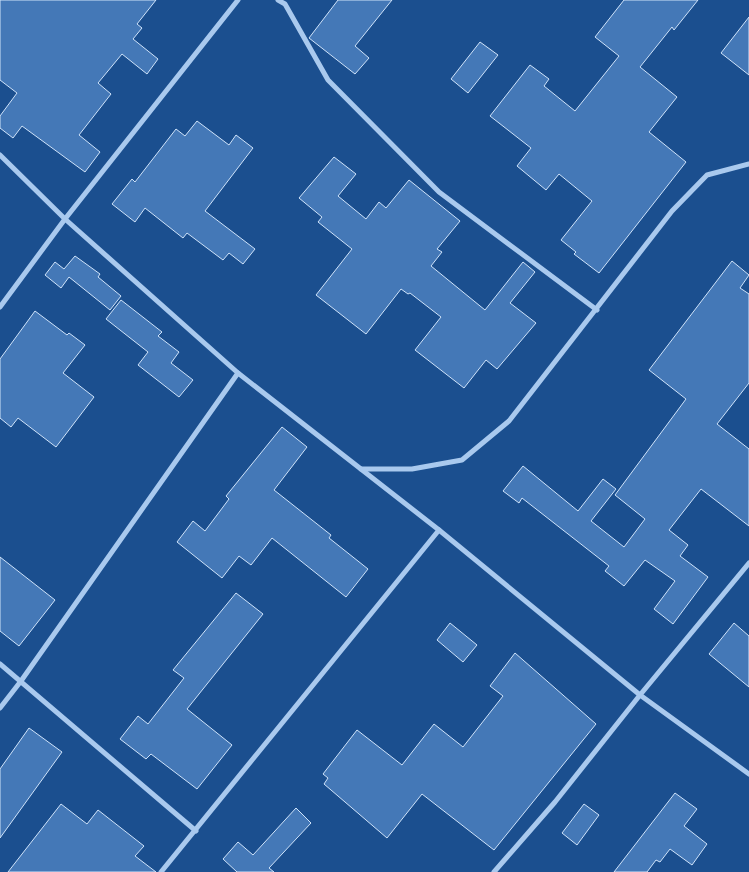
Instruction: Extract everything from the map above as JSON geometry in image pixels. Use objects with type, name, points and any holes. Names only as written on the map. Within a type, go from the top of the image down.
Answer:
[{"type":"street","points":[[0,307],[65,219],[238,0]]},
{"type":"street","points":[[278,0],[285,4],[328,80],[439,192],[597,310]]},
{"type":"street","points":[[0,155],[65,219],[238,374],[439,530],[640,695],[749,774]]},
{"type":"street","points":[[361,469],[412,469],[462,460],[509,421],[672,211],[708,176],[749,164]]},
{"type":"street","points":[[0,708],[22,682],[238,374]]},
{"type":"street","points":[[161,872],[439,530]]},
{"type":"street","points":[[494,872],[555,802],[749,563]]},
{"type":"street","points":[[0,664],[196,831]]},
{"type":"building","points":[[0,0],[156,0],[137,24],[142,28],[133,39],[158,59],[147,74],[122,54],[98,83],[111,94],[79,135],[100,152],[85,172],[22,126],[13,138],[0,128],[0,116],[17,93],[0,80]]},
{"type":"building","points":[[338,0],[392,0],[355,46],[369,58],[355,74],[309,38]]},
{"type":"building","points":[[624,0],[698,0],[674,30],[672,27],[640,67],[677,97],[649,132],[686,162],[599,273],[574,254],[576,252],[561,240],[592,201],[559,174],[546,190],[517,166],[531,148],[490,116],[530,65],[549,79],[544,86],[575,111],[619,56],[595,37]]},
{"type":"building","points":[[749,17],[749,75],[721,53]]},
{"type":"building","points":[[480,42],[498,55],[468,93],[451,79]]},
{"type":"building","points":[[197,121],[229,145],[236,135],[253,148],[205,211],[255,249],[243,264],[229,253],[223,260],[187,233],[183,238],[145,208],[135,222],[112,204],[132,179],[135,182],[176,129],[185,136]]},
{"type":"building","points":[[334,157],[356,174],[338,196],[366,219],[379,202],[386,208],[409,180],[460,221],[437,249],[442,252],[431,266],[485,310],[523,262],[535,272],[510,303],[536,323],[497,369],[486,360],[464,388],[415,350],[441,317],[410,293],[408,294],[401,289],[366,334],[316,295],[352,249],[318,222],[322,217],[299,198]]},
{"type":"building","points":[[75,256],[100,274],[98,277],[121,296],[110,310],[69,277],[61,288],[45,275],[55,262],[64,269]]},
{"type":"building","points":[[732,261],[749,275],[740,288],[749,294],[749,383],[717,424],[749,449],[749,526],[701,489],[669,530],[688,545],[680,556],[708,577],[673,624],[654,609],[675,581],[645,560],[624,586],[605,571],[609,566],[522,498],[519,503],[503,491],[523,466],[578,511],[603,479],[616,489],[591,521],[624,547],[645,519],[615,495],[686,399],[649,370]]},
{"type":"building","points":[[121,300],[162,332],[158,336],[179,352],[171,363],[193,380],[179,397],[138,365],[148,352],[106,319]]},
{"type":"building","points":[[35,311],[67,335],[69,333],[85,345],[63,373],[94,397],[56,447],[18,418],[11,427],[0,418],[0,359]]},
{"type":"building","points":[[282,427],[307,447],[274,490],[331,535],[329,538],[368,569],[346,597],[272,538],[251,565],[239,556],[222,578],[177,542],[193,521],[205,531],[229,499],[226,496]]},
{"type":"building","points":[[0,557],[55,600],[19,646],[0,631]]},
{"type":"building","points":[[236,593],[263,614],[187,709],[232,745],[197,789],[151,754],[146,759],[120,739],[138,716],[148,724],[184,678],[173,670]]},
{"type":"building","points":[[450,623],[477,645],[463,662],[437,640]]},
{"type":"building","points":[[734,623],[749,636],[749,687],[709,654]]},
{"type":"building","points":[[515,653],[596,724],[494,850],[422,794],[387,838],[324,784],[328,778],[323,774],[357,730],[402,765],[434,724],[463,747],[503,696],[490,686]]},
{"type":"building","points":[[29,728],[62,752],[0,838],[0,769]]},
{"type":"building","points":[[675,793],[697,809],[684,826],[707,844],[692,865],[670,849],[660,862],[656,860],[647,872],[614,872]]},
{"type":"building","points":[[61,804],[87,824],[98,810],[144,846],[135,856],[156,872],[8,872]]},
{"type":"building","points":[[584,804],[599,815],[577,845],[562,833]]},
{"type":"building","points":[[296,808],[311,823],[269,868],[274,872],[237,872],[223,859],[238,842],[253,855]]}]
